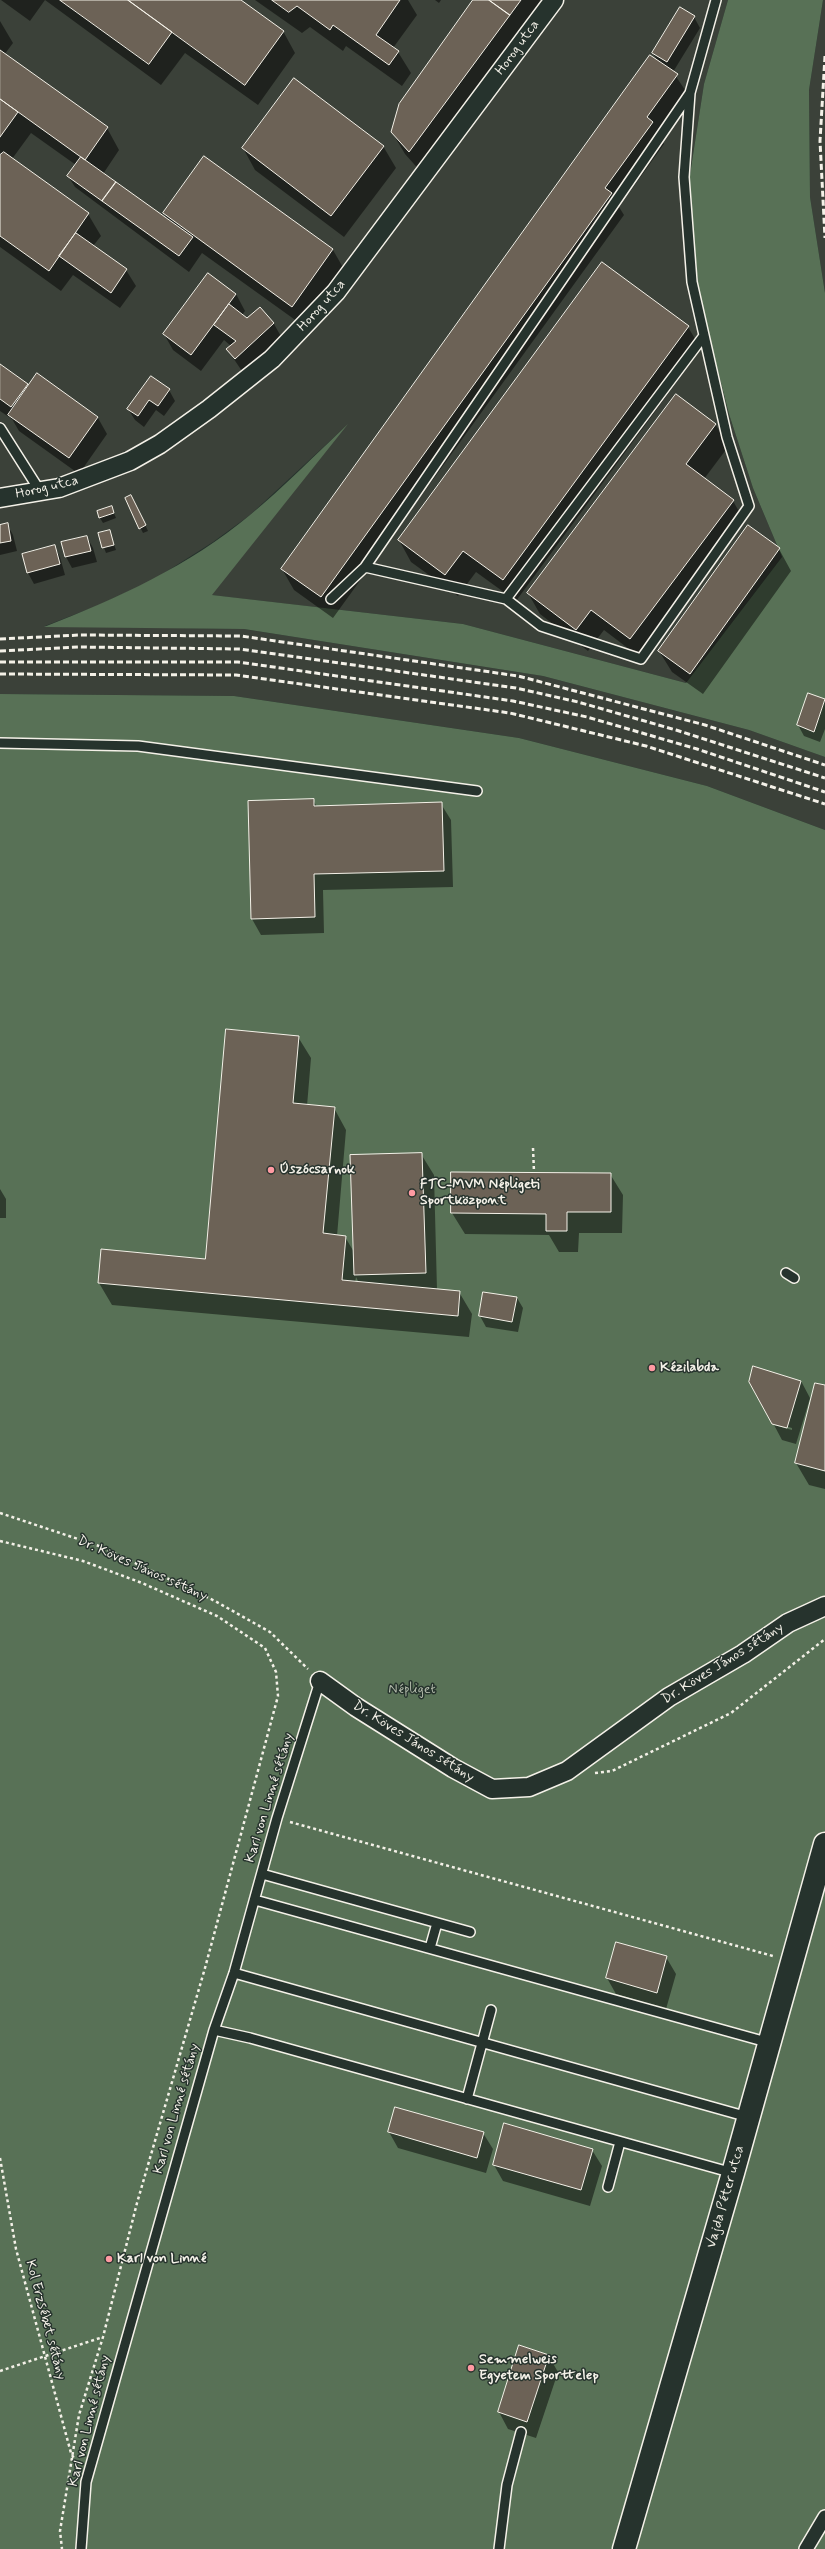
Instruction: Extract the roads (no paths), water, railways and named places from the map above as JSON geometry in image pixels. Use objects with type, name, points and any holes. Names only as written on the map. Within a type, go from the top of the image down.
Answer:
[{"type":"street","name":"Horog utca","points":[[0,498],[40,492],[83,480],[130,461],[160,444],[209,409],[272,359],[336,292],[554,0]]},
{"type":"street","name":"Dr. Köves János sétány","points":[[320,1681],[356,1707],[453,1768],[492,1789],[529,1787],[567,1771],[669,1697],[743,1654],[788,1623],[825,1606]]},
{"type":"street","name":"Vajda Péter utca","points":[[624,2549],[733,2173],[825,1844]]},
{"type":"street","points":[[806,2549],[825,2517]]},
{"type":"lane","points":[[365,567],[506,599],[541,626],[641,659],[749,506],[727,437],[692,282],[684,177],[690,93],[716,0]]},
{"type":"lane","points":[[331,599],[365,567],[690,93]]},
{"type":"lane","points":[[506,599],[704,337]]},
{"type":"lane","points":[[0,428],[40,492]]},
{"type":"lane","points":[[0,743],[138,746],[478,791]]},
{"type":"lane","points":[[786,1273],[794,1278]]},
{"type":"lane","name":"Karl von Linné sétány","points":[[81,2549],[86,2482],[214,2030],[234,1972],[277,1818],[320,1681]]},
{"type":"lane","points":[[262,1874],[470,1932]]},
{"type":"lane","points":[[255,1900],[770,2043]]},
{"type":"lane","points":[[430,1948],[437,1923]]},
{"type":"lane","points":[[234,1972],[748,2117]]},
{"type":"lane","points":[[467,2099],[491,2010]]},
{"type":"lane","points":[[214,2030],[733,2173]]},
{"type":"lane","points":[[608,2187],[620,2142]]},
{"type":"lane","points":[[499,2549],[507,2485],[521,2432]]},
{"type":"railway","points":[[825,56],[820,141],[825,238]]},
{"type":"railway","points":[[0,639],[80,635],[241,636],[518,676],[705,725],[825,765]]},
{"type":"railway","points":[[0,651],[79,647],[240,649],[516,688],[578,702],[676,730],[825,778]]},
{"type":"railway","points":[[0,662],[238,662],[513,701],[587,717],[697,749],[825,792]]},
{"type":"railway","points":[[0,674],[236,675],[510,713],[646,746],[825,804]]},
{"type":"place","name":"Úszócsarnok","points":[[271,1170]]},
{"type":"place","name":"FTC-MVM Népligeti Sportközpont","points":[[412,1193]]},
{"type":"place","name":"Kézilabda","points":[[652,1368]]},
{"type":"place","name":"Karl von Linné","points":[[109,2259]]},
{"type":"place","name":"Semmelweis Egyetem Sporttelep","points":[[471,2368]]},
{"type":"park label","name":"Népliget","points":[[412,1690]]}]
